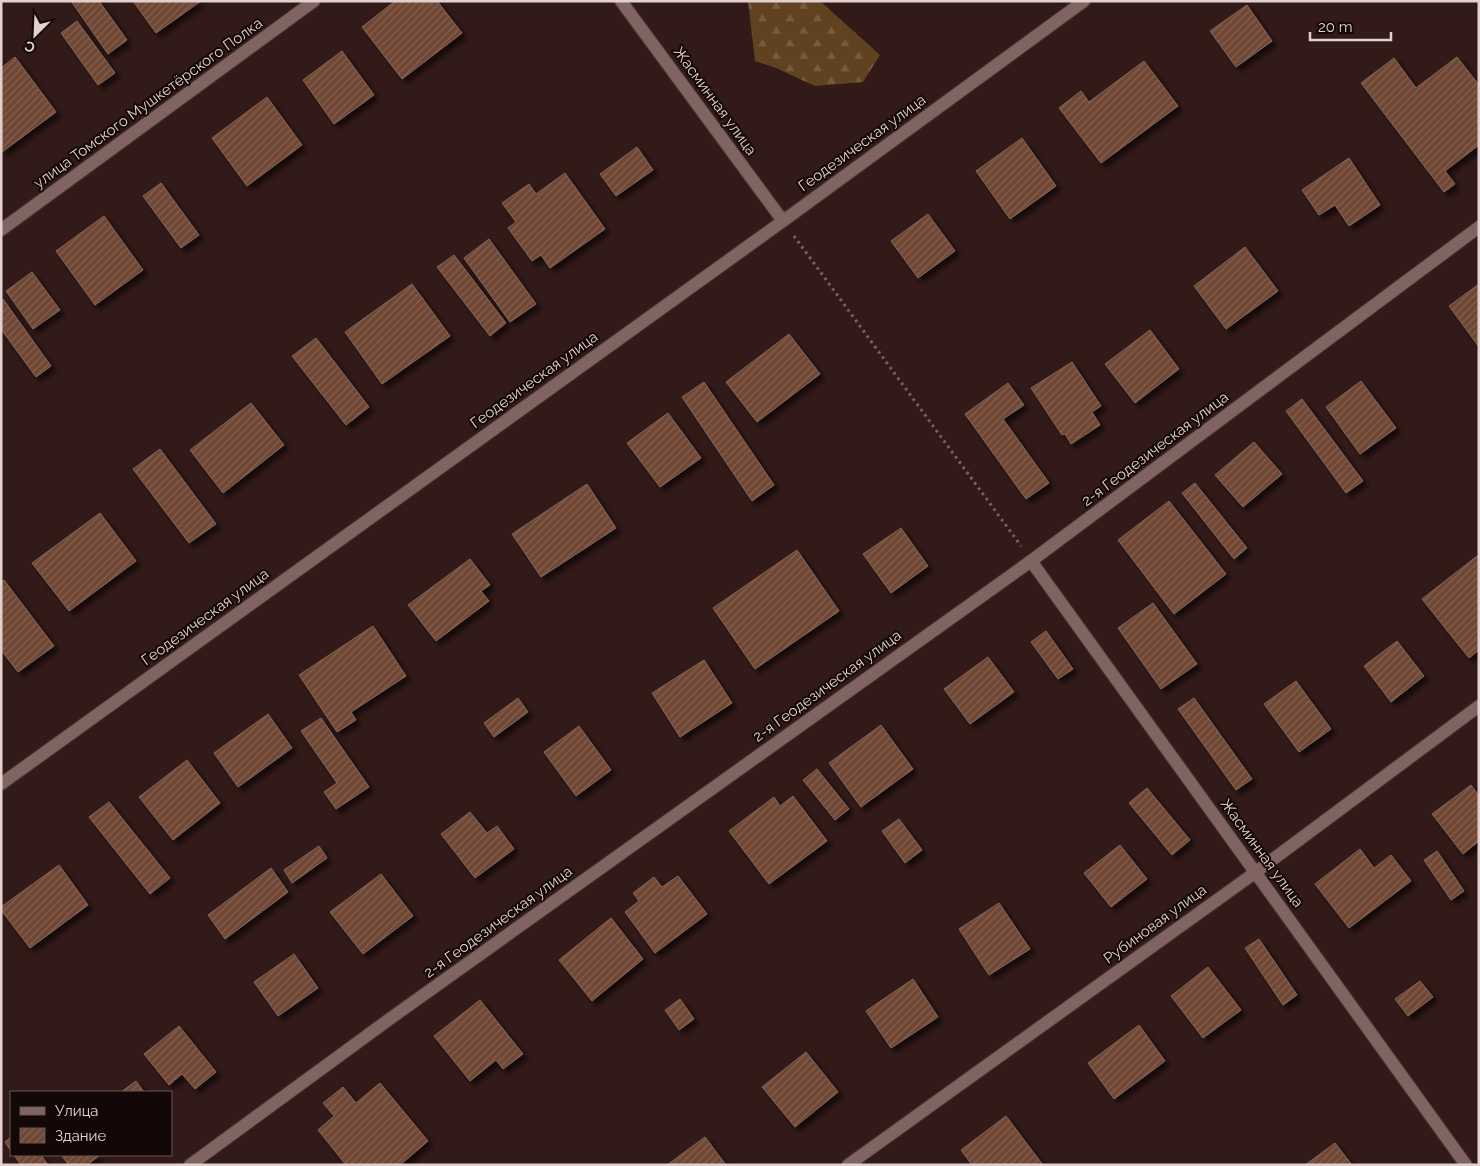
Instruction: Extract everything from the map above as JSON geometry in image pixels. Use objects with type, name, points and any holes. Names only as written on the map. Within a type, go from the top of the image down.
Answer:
[{"type":"street","name":"улица Томского Мушкетёрского Полка","points":[[1,230],[314,1]]},
{"type":"street","name":"Жасминная улица","points":[[621,1],[783,221]]},
{"type":"street","name":"Геодезическая улица","points":[[1,784],[783,221],[1084,1]]},
{"type":"street","name":"2-я Геодезическая улица","points":[[190,1165],[391,1018],[1031,561],[1479,228]]},
{"type":"street","name":"Жасминная улица","points":[[1031,561],[1466,1165]]},
{"type":"street","name":"Рубиновая улица","points":[[848,1165],[1256,872],[1479,706]]},
{"type":"path","points":[[783,221],[1031,561]]},
{"type":"green space","points":[[748,1],[820,1],[880,55],[863,82],[815,86],[776,68],[755,61]]},
{"type":"building","points":[[71,1],[99,1],[127,40],[108,54]]},
{"type":"building","points":[[133,1],[201,1],[156,33]]},
{"type":"building","points":[[395,1],[437,1],[462,33],[402,79],[362,27]]},
{"type":"building","points":[[1247,5],[1272,41],[1236,67],[1210,31]]},
{"type":"building","points":[[77,21],[115,73],[98,85],[61,33]]},
{"type":"building","points":[[342,51],[374,95],[334,124],[303,80]]},
{"type":"building","points":[[15,57],[56,112],[2,152],[1,68]]},
{"type":"building","points":[[1457,57],[1479,85],[1479,145],[1445,171],[1455,184],[1444,192],[1361,83],[1394,58],[1416,88]]},
{"type":"building","points":[[1144,61],[1178,106],[1101,163],[1059,108],[1081,91],[1089,102]]},
{"type":"building","points":[[267,97],[302,145],[247,186],[212,138]]},
{"type":"building","points":[[1022,138],[1056,186],[1010,219],[976,171]]},
{"type":"building","points":[[637,147],[653,170],[616,196],[600,174]]},
{"type":"building","points":[[1349,158],[1380,205],[1349,226],[1335,205],[1319,215],[1302,190]]},
{"type":"building","points":[[565,173],[605,229],[550,268],[541,255],[532,261],[508,228],[516,222],[502,203],[529,184],[536,194]]},
{"type":"building","points":[[161,183],[199,235],[181,248],[143,196]]},
{"type":"building","points":[[928,214],[955,251],[918,278],[891,241]]},
{"type":"building","points":[[104,216],[143,270],[95,305],[56,251]]},
{"type":"building","points":[[489,239],[536,304],[510,322],[464,258]]},
{"type":"building","points":[[1245,247],[1278,291],[1226,329],[1194,286]]},
{"type":"building","points":[[454,255],[506,323],[490,336],[437,267]]},
{"type":"building","points":[[32,272],[60,310],[33,329],[6,291]]},
{"type":"building","points":[[412,284],[450,336],[382,384],[345,332]]},
{"type":"building","points":[[1479,284],[1479,347],[1449,306]]},
{"type":"building","points":[[3,299],[51,366],[36,377],[1,329]]},
{"type":"building","points":[[1150,330],[1179,369],[1135,403],[1105,364]]},
{"type":"building","points":[[789,334],[820,374],[757,422],[726,382]]},
{"type":"building","points":[[316,338],[369,407],[346,425],[292,356]]},
{"type":"building","points":[[1072,362],[1101,406],[1092,412],[1100,425],[1071,444],[1065,434],[1062,435],[1031,388]]},
{"type":"building","points":[[1361,381],[1396,428],[1360,454],[1326,407]]},
{"type":"building","points":[[704,382],[774,485],[752,501],[682,397]]},
{"type":"building","points":[[1008,383],[1024,405],[1003,419],[1049,483],[1026,499],[965,414]]},
{"type":"building","points":[[1302,399],[1363,481],[1346,493],[1286,411]]},
{"type":"building","points":[[251,403],[284,445],[223,493],[190,450]]},
{"type":"building","points":[[668,413],[701,458],[660,487],[627,443]]},
{"type":"building","points":[[1254,442],[1282,474],[1243,507],[1215,475]]},
{"type":"building","points":[[160,449],[216,524],[189,543],[133,469]]},
{"type":"building","points":[[1195,483],[1247,548],[1234,559],[1182,493]]},
{"type":"building","points":[[587,484],[616,528],[541,577],[512,534]]},
{"type":"building","points":[[1169,501],[1226,574],[1174,614],[1118,540]]},
{"type":"building","points":[[100,513],[136,561],[69,611],[32,563]]},
{"type":"building","points":[[901,528],[928,566],[891,593],[863,554]]},
{"type":"building","points":[[797,550],[839,611],[755,669],[713,608]]},
{"type":"building","points":[[1477,556],[1479,559],[1479,650],[1469,658],[1422,599]]},
{"type":"building","points":[[470,559],[490,585],[481,591],[489,601],[436,641],[408,605]]},
{"type":"building","points":[[4,580],[54,646],[18,672],[1,650],[1,582]]},
{"type":"building","points":[[1153,603],[1197,664],[1161,689],[1118,628]]},
{"type":"building","points":[[373,626],[406,676],[351,712],[356,720],[337,732],[299,675]]},
{"type":"building","points":[[1046,631],[1073,669],[1058,679],[1031,642]]},
{"type":"building","points":[[1397,641],[1424,676],[1391,702],[1364,666]]},
{"type":"building","points":[[988,657],[1014,692],[970,724],[944,689]]},
{"type":"building","points":[[704,660],[732,703],[680,737],[652,693]]},
{"type":"building","points":[[1296,681],[1331,729],[1299,752],[1264,704]]},
{"type":"building","points":[[518,698],[528,712],[494,737],[484,723]]},
{"type":"building","points":[[1194,698],[1252,779],[1236,790],[1178,709]]},
{"type":"building","points":[[268,714],[292,748],[238,787],[214,753]]},
{"type":"building","points":[[321,718],[369,787],[336,809],[324,792],[337,783],[301,731]]},
{"type":"building","points":[[881,725],[913,769],[861,807],[829,763]]},
{"type":"building","points":[[579,726],[611,770],[576,796],[544,752]]},
{"type":"building","points":[[187,760],[220,803],[173,840],[139,797]]},
{"type":"building","points":[[817,769],[849,809],[835,820],[803,780]]},
{"type":"building","points":[[1471,785],[1479,796],[1479,841],[1463,854],[1432,814]]},
{"type":"building","points":[[1147,788],[1190,840],[1172,855],[1129,803]]},
{"type":"building","points":[[793,796],[827,841],[769,884],[729,831],[774,797],[780,806]]},
{"type":"building","points":[[109,802],[170,878],[150,894],[89,817]]},
{"type":"building","points":[[470,812],[487,833],[497,826],[514,849],[475,878],[441,834]]},
{"type":"building","points":[[899,819],[922,850],[905,863],[882,831]]},
{"type":"building","points":[[1120,845],[1147,879],[1111,907],[1084,873]]},
{"type":"building","points":[[319,846],[327,858],[292,883],[284,870]]},
{"type":"building","points":[[1360,849],[1374,868],[1391,855],[1411,881],[1349,928],[1315,884]]},
{"type":"building","points":[[1437,851],[1464,891],[1451,900],[1424,860]]},
{"type":"building","points":[[59,865],[88,905],[30,948],[1,910],[1,907]]},
{"type":"building","points":[[271,868],[288,892],[225,939],[208,915]]},
{"type":"building","points":[[381,874],[413,916],[363,954],[330,912]]},
{"type":"building","points":[[678,876],[707,914],[655,953],[625,912],[639,901],[633,893],[654,877],[662,887]]},
{"type":"building","points":[[999,903],[1030,949],[989,975],[959,929]]},
{"type":"building","points":[[611,918],[643,959],[592,1001],[559,960]]},
{"type":"building","points":[[1259,939],[1297,995],[1283,1005],[1245,948]]},
{"type":"building","points":[[294,954],[318,988],[278,1016],[254,982]]},
{"type":"building","points":[[1208,967],[1241,1010],[1203,1038],[1171,996]]},
{"type":"building","points":[[913,979],[938,1017],[891,1048],[866,1011]]},
{"type":"building","points":[[1420,981],[1433,997],[1408,1016],[1395,999]]},
{"type":"building","points":[[680,999],[694,1019],[679,1030],[665,1010]]},
{"type":"building","points":[[480,1000],[523,1054],[503,1069],[496,1060],[470,1081],[434,1036]]},
{"type":"building","points":[[1139,1025],[1165,1061],[1114,1099],[1088,1063]]},
{"type":"building","points":[[179,1026],[216,1072],[195,1089],[182,1074],[169,1085],[144,1054]]},
{"type":"building","points":[[806,1052],[838,1092],[795,1127],[762,1087]]},
{"type":"building","points":[[136,1081],[143,1091],[122,1091]]},
{"type":"building","points":[[380,1083],[428,1141],[400,1165],[346,1165],[318,1130],[334,1116],[323,1103],[343,1087],[356,1103]]},
{"type":"building","points":[[1006,1116],[1043,1165],[972,1165],[961,1150]]},
{"type":"building","points":[[705,1137],[726,1165],[667,1165]]},
{"type":"building","points":[[10,1138],[10,1150],[5,1142]]},
{"type":"building","points":[[1335,1143],[1352,1165],[1305,1165]]},
{"type":"building","points":[[15,1156],[42,1156],[48,1165],[21,1165]]},
{"type":"building","points":[[62,1156],[99,1156],[87,1165],[69,1165]]}]
